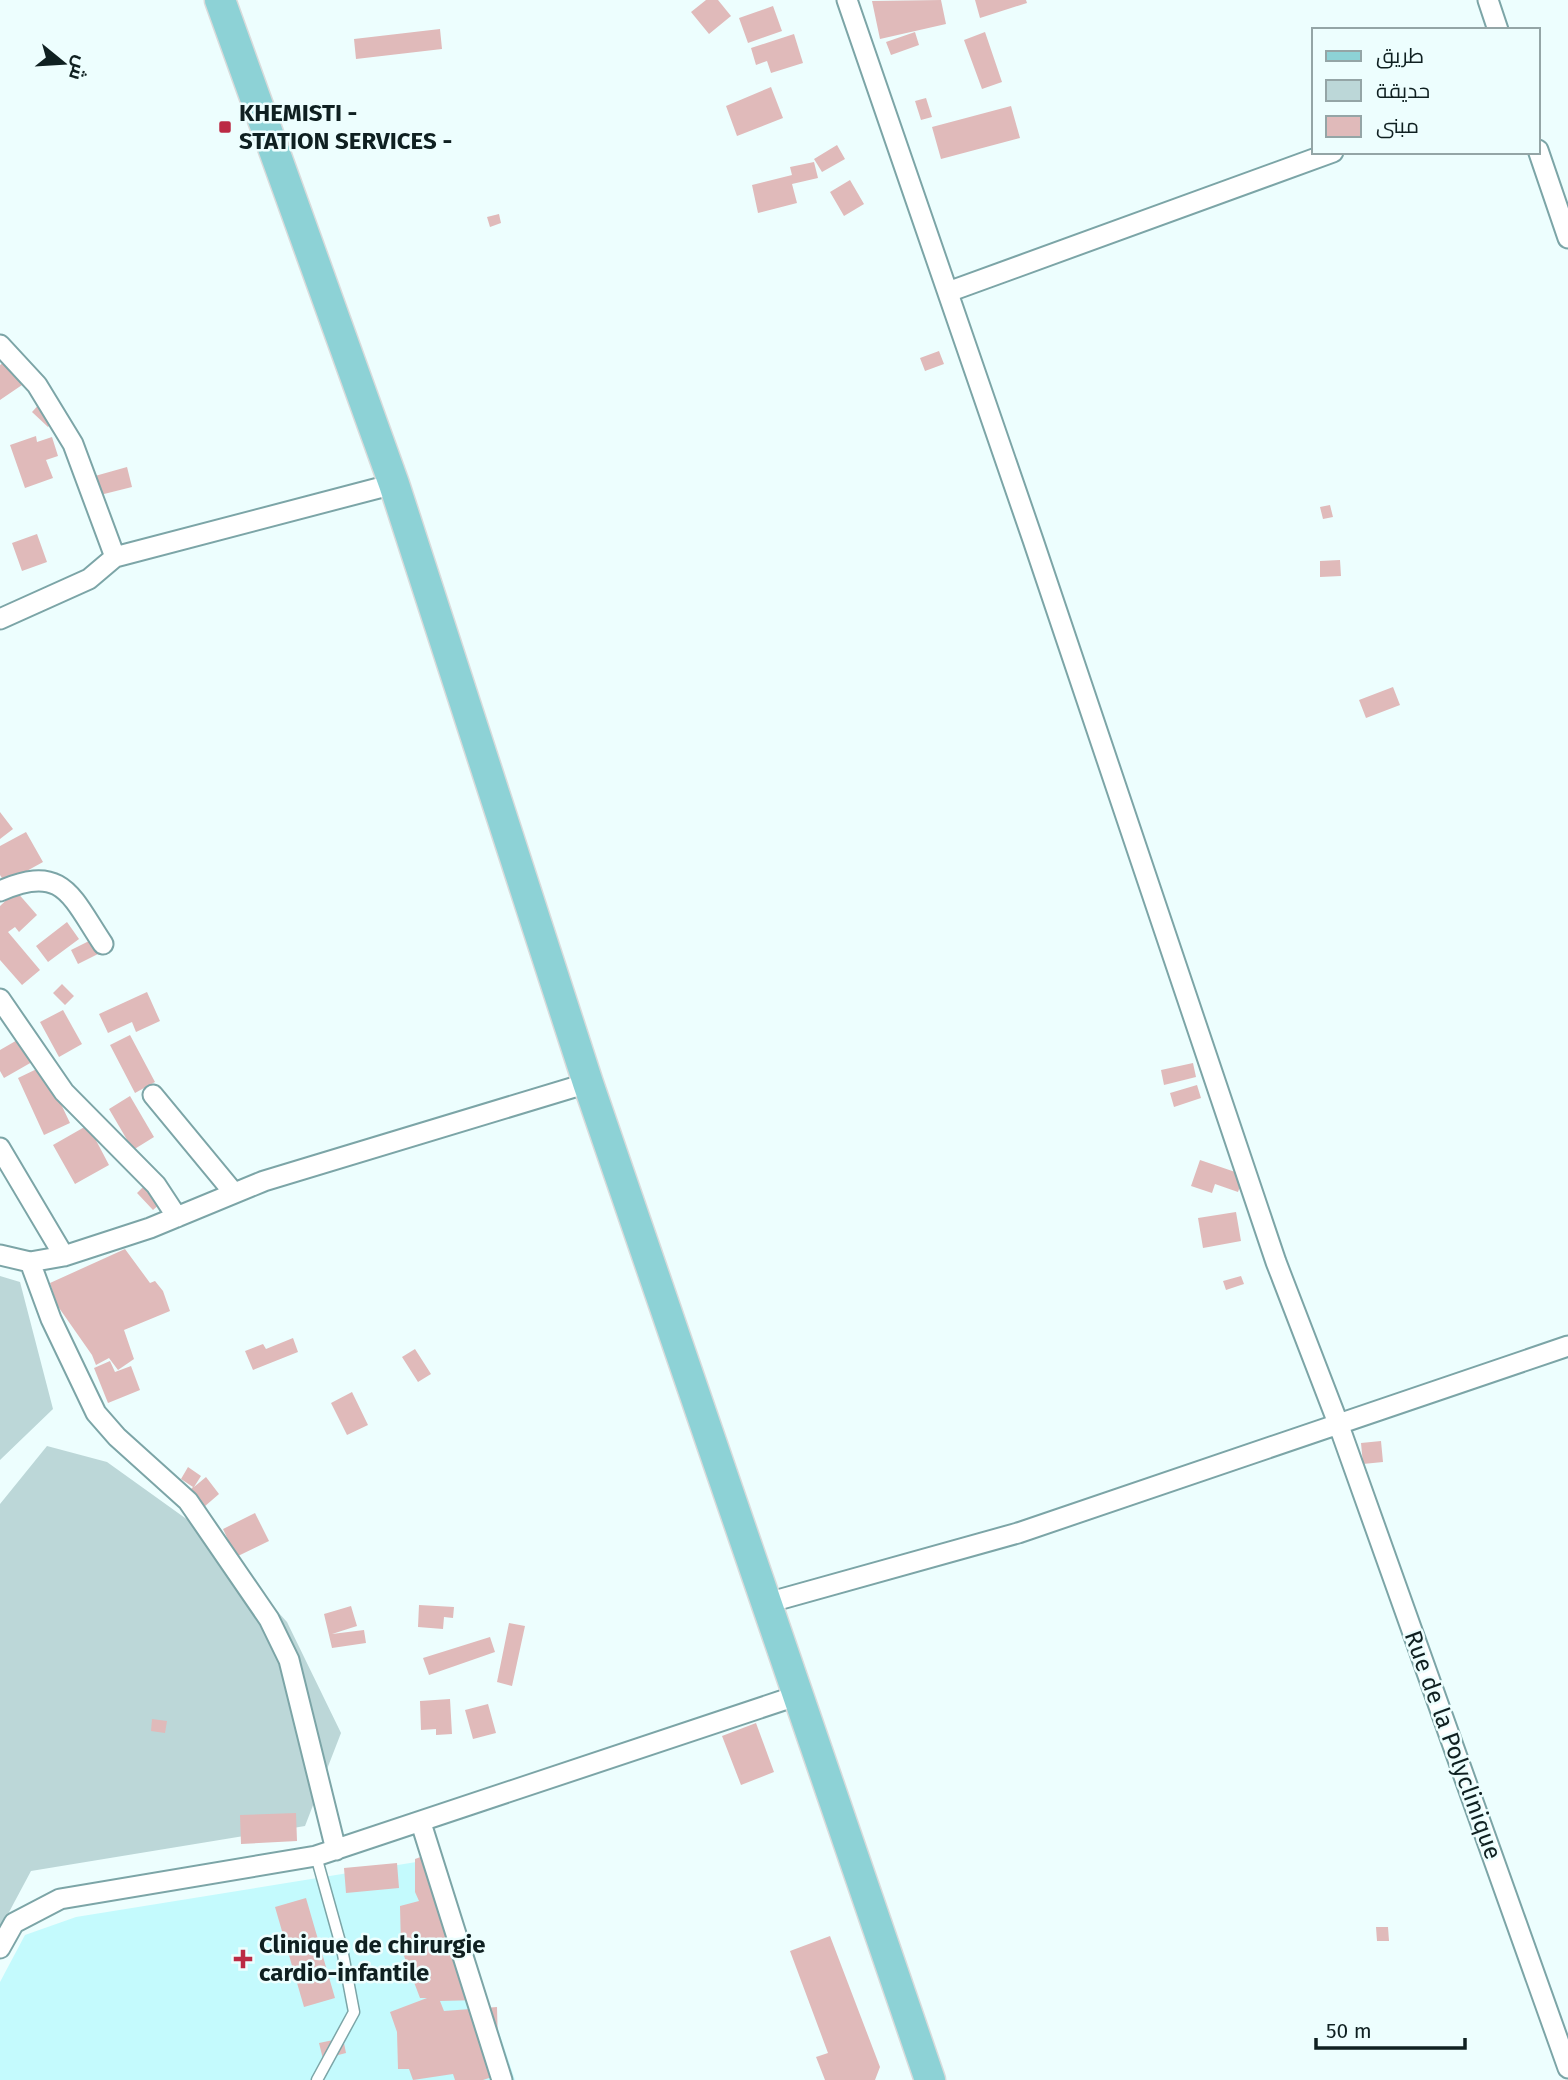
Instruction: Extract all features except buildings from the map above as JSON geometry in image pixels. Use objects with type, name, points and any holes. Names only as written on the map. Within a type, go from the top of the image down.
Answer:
[{"type":"main road","points":[[221,0],[394,484],[588,1083],[930,2080]]},
{"type":"street","name":"Rue de la Polyclinique","points":[[847,0],[1276,1262],[1338,1423],[1568,2068]]},
{"type":"street","points":[[1488,0],[1497,28]]},
{"type":"street","points":[[948,292],[1328,154]]},
{"type":"street","points":[[1539,154],[1568,238]]},
{"type":"street","points":[[0,345],[37,386],[73,444],[115,557]]},
{"type":"street","points":[[0,619],[89,579],[115,557],[394,484]]},
{"type":"street","points":[[0,891],[38,878],[51,882],[78,906],[103,944]]},
{"type":"street","points":[[0,999],[64,1092],[156,1185],[177,1217]]},
{"type":"street","points":[[0,1255],[30,1262],[64,1256],[177,1217],[264,1181],[588,1083]]},
{"type":"street","points":[[152,1095],[234,1193]]},
{"type":"street","points":[[0,1148],[64,1256]]},
{"type":"street","points":[[30,1262],[51,1319],[96,1413],[117,1437],[188,1501],[269,1619],[289,1660],[336,1850]]},
{"type":"street","points":[[767,1603],[1018,1532],[1568,1346]]},
{"type":"street","points":[[0,1948],[14,1923],[60,1899],[316,1856],[799,1695]]},
{"type":"street","points":[[421,1823],[502,2080]]},
{"type":"lane","points":[[316,1856],[342,1948],[354,2012],[317,2080]]},
{"type":"shaded area","name":"Clinique de chirurgie cardio-infantile","points":[[441,1858],[515,2080],[0,2080],[0,1982],[25,1935],[76,1917]]},
{"type":"green space","points":[[0,1276],[20,1282],[53,1409],[0,1460]]},
{"type":"green space","points":[[47,1446],[107,1462],[206,1533],[287,1622],[341,1733],[305,1826],[31,1871],[0,1929],[0,1504]]},
{"type":"place","name":"KHEMISTI - STATION SERVICES -","points":[[225,127]]},
{"type":"place","name":"Clinique de chirurgie cardio-infantile","points":[[243,1959]]}]
